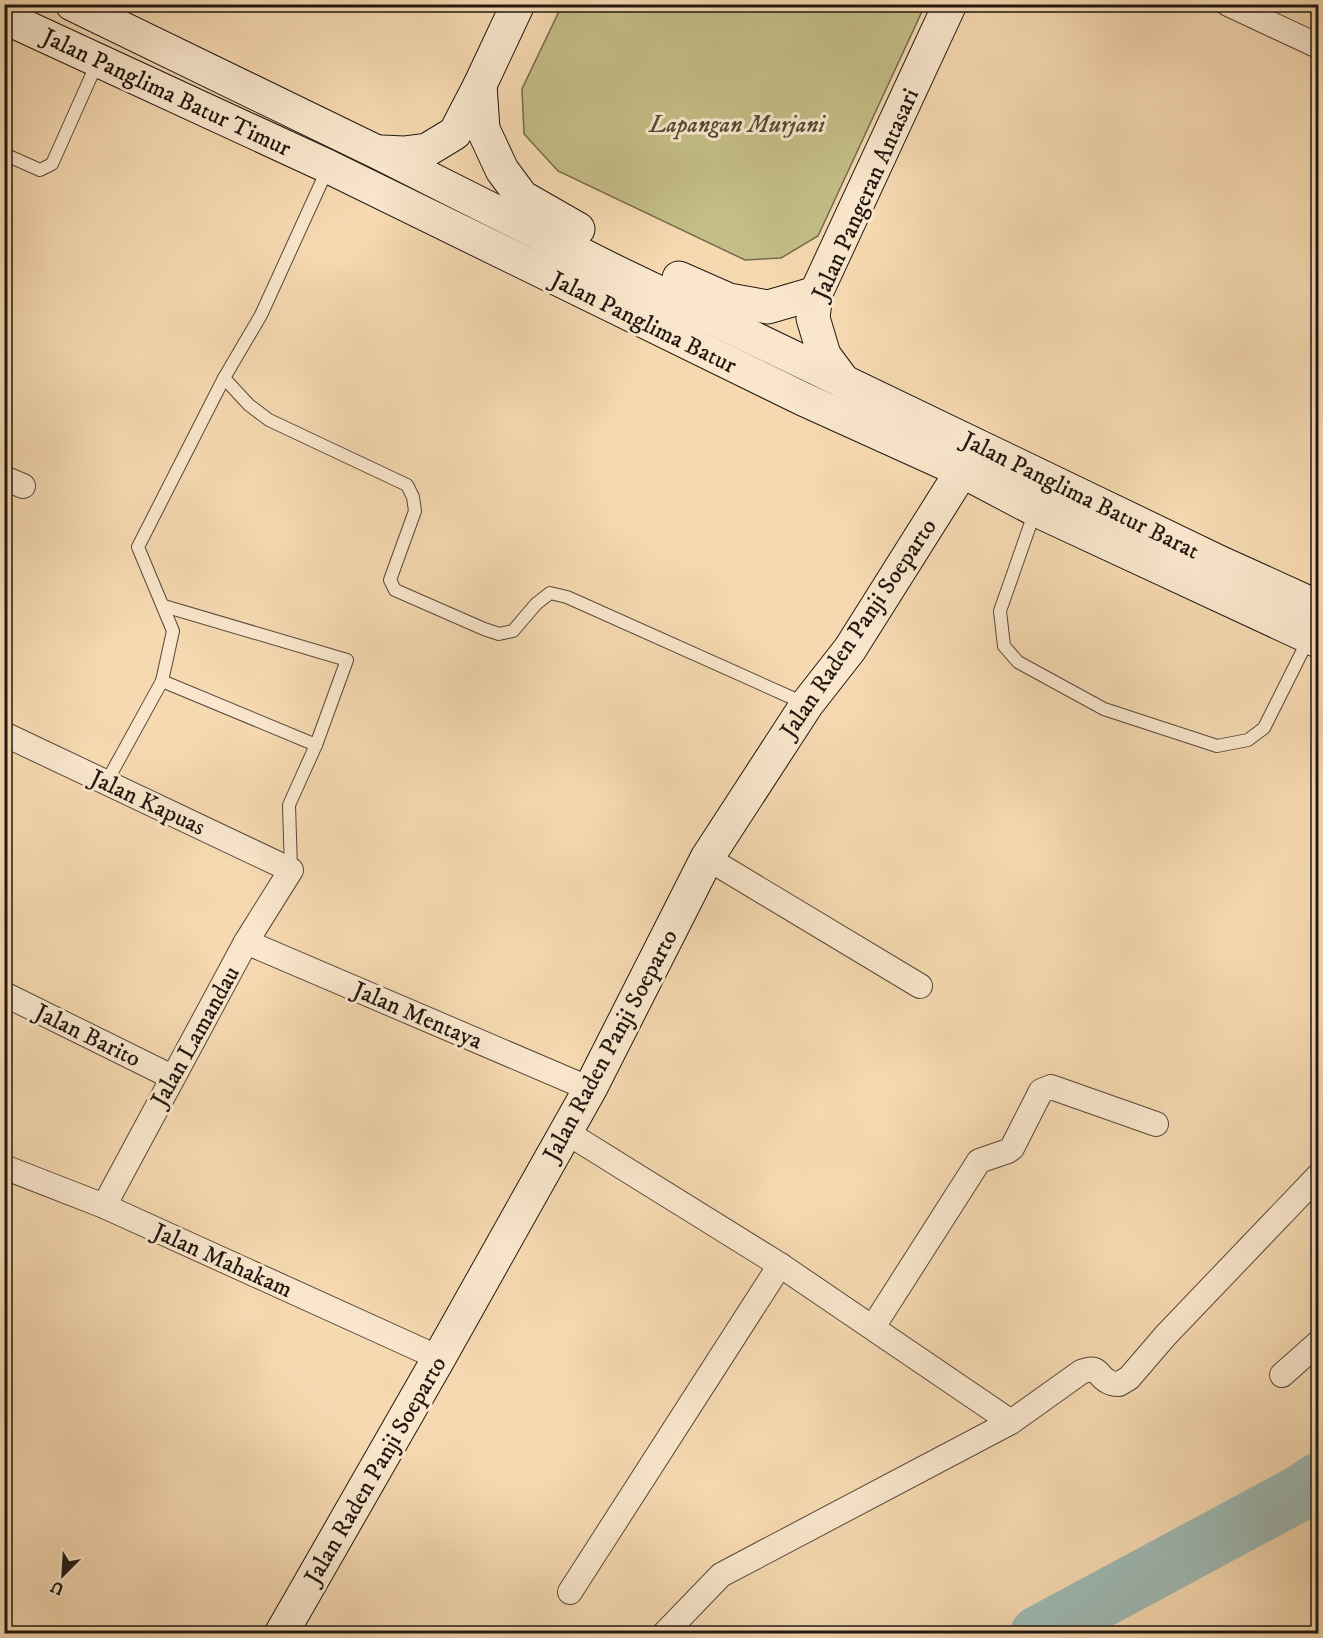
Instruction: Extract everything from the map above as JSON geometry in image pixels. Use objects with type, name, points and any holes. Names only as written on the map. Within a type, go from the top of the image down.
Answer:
[{"type":"main road","name":"Jalan Panglima Batur Timur","points":[[72,4],[377,152]]},
{"type":"main road","points":[[377,152],[404,153],[427,150],[455,133],[518,4]]},
{"type":"main road","name":"Jalan Pangeran Antasari","points":[[844,382],[824,355],[813,318],[816,293],[950,4]]},
{"type":"main road","name":"Jalan Panglima Batur Timur","points":[[4,17],[329,167]]},
{"type":"main road","points":[[480,85],[483,129],[502,170],[522,197],[568,224],[685,282],[729,300],[768,308],[816,293]]},
{"type":"main road","name":"Jalan Panglima Batur","points":[[377,152],[614,271],[844,382]]},
{"type":"main road","name":"Jalan Panglima Batur","points":[[329,167],[739,368],[962,471]]},
{"type":"main road","name":"Jalan Panglima Batur Barat","points":[[844,382],[1315,628]]},
{"type":"main road","name":"Jalan Panglima Batur Barat","points":[[962,471],[1036,510],[1214,576]]},
{"type":"main road","name":"Jalan Raden Panji Soeparto","points":[[281,1634],[590,1089],[707,858],[807,704],[850,650],[962,471]]},
{"type":"street","points":[[1228,4],[1318,46]]},
{"type":"street","name":"Jalan Kapuas","points":[[4,734],[291,870]]},
{"type":"street","points":[[707,858],[920,986]]},
{"type":"street","name":"Jalan Lamandau","points":[[104,1206],[246,942],[291,870]]},
{"type":"street","name":"Jalan Mentaya","points":[[246,942],[590,1089]]},
{"type":"street","name":"Jalan Barito","points":[[4,994],[172,1077]]},
{"type":"street","points":[[873,1327],[979,1161],[1012,1148],[1041,1091],[1051,1087],[1156,1124]]},
{"type":"street","points":[[566,1132],[780,1265],[1011,1422]]},
{"type":"street","name":"Jalan Mahakam","points":[[4,1167],[104,1206],[439,1358]]},
{"type":"street","points":[[664,1634],[721,1575],[1011,1422],[1082,1372],[1090,1368],[1097,1370],[1108,1382],[1119,1384],[1129,1378],[1166,1335],[1318,1176]]},
{"type":"street","points":[[570,1592],[780,1265]]},
{"type":"street","points":[[1282,1375],[1318,1343]]},
{"type":"lane","points":[[4,154],[40,170],[52,164],[99,60]]},
{"type":"lane","points":[[106,783],[162,681],[173,631],[138,547],[224,378],[261,315],[329,167]]},
{"type":"lane","points":[[224,378],[249,405],[269,420],[406,485],[413,497],[415,511],[390,580],[395,590],[483,629],[500,634],[513,631],[536,604],[550,593],[567,597],[807,704]]},
{"type":"lane","points":[[1036,510],[1000,611],[1004,646],[1018,662],[1104,709],[1217,746],[1248,740],[1264,728],[1315,628]]},
{"type":"lane","points":[[164,606],[347,660],[315,745],[289,805],[291,870]]},
{"type":"lane","points":[[162,681],[315,745]]},
{"type":"green space","name":"Lapangan Murjani","points":[[562,4],[925,5],[818,236],[781,258],[745,260],[558,171],[524,134],[522,89]]},
{"type":"waterway","points":[[1038,1634],[1300,1493],[1318,1481]]}]
